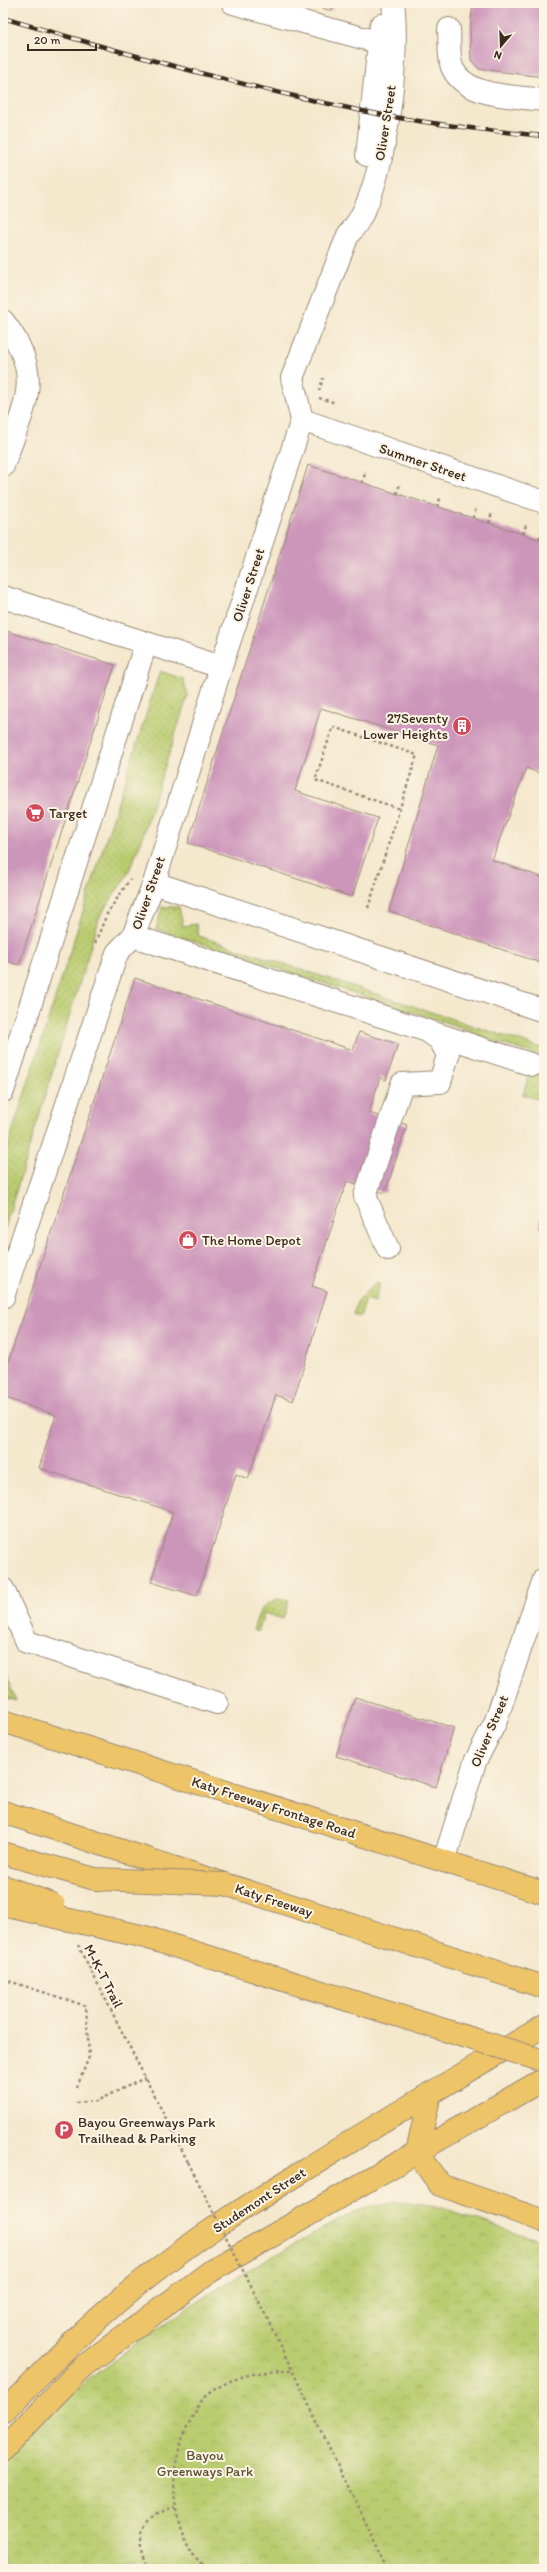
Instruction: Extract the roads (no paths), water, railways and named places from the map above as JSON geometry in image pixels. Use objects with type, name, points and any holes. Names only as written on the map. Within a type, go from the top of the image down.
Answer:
[{"type":"main road","name":"Katy Freeway Frontage Road","points":[[3,1721],[544,1893]]},
{"type":"main road","name":"Katy Freeway","points":[[3,1812],[544,1987]]},
{"type":"main road","points":[[3,1853],[95,1879],[225,1884]]},
{"type":"main road","points":[[3,1886],[145,1938],[544,2061]]},
{"type":"main road","points":[[3,1905],[145,1938]]},
{"type":"main road","name":"Studemont Street","points":[[3,2413],[31,2383],[116,2302],[177,2255],[248,2205],[430,2093],[544,2026]]},
{"type":"main road","points":[[3,2450],[81,2368],[211,2271],[544,2079]]},
{"type":"main road","points":[[430,2093],[417,2153],[440,2185],[544,2221]]},
{"type":"street","points":[[233,3],[386,45]]},
{"type":"street","name":"Oliver Street","points":[[385,3],[381,13],[386,45]]},
{"type":"street","name":"Oliver Street","points":[[133,936],[154,883],[221,667],[302,420],[292,378],[348,235],[348,213],[364,170],[393,3]]},
{"type":"street","points":[[449,29],[452,66],[461,81],[477,90],[544,100]]},
{"type":"street","points":[[3,321],[13,334],[26,362],[30,382],[28,395],[3,466]]},
{"type":"street","name":"Summer Street","points":[[302,420],[544,502]]},
{"type":"street","points":[[3,597],[221,667]]},
{"type":"street","points":[[3,1091],[146,643]]},
{"type":"street","points":[[154,883],[544,1011]]},
{"type":"street","points":[[3,1297],[117,953],[133,936],[533,1065]]},
{"type":"street","points":[[388,1249],[365,1196],[402,1084],[440,1082],[448,1055],[440,1040],[422,1029]]},
{"type":"street","name":"Oliver Street","points":[[444,1861],[475,1762],[495,1723],[544,1579]]},
{"type":"street","points":[[3,1589],[27,1642],[217,1703]]},
{"type":"railway","points":[[3,18],[194,72],[339,106],[427,122],[544,136]]},
{"type":"place","name":"27Seventy Lower Heights","points":[[462,726]]},
{"type":"place","name":"Target","points":[[35,813]]},
{"type":"place","name":"The Home Depot","points":[[188,1240]]},
{"type":"place","name":"Bayou Greenways Park Trailhead & Parking","points":[[64,2130]]},
{"type":"park label","name":"Bayou Greenways Park","points":[[205,2464]]}]
